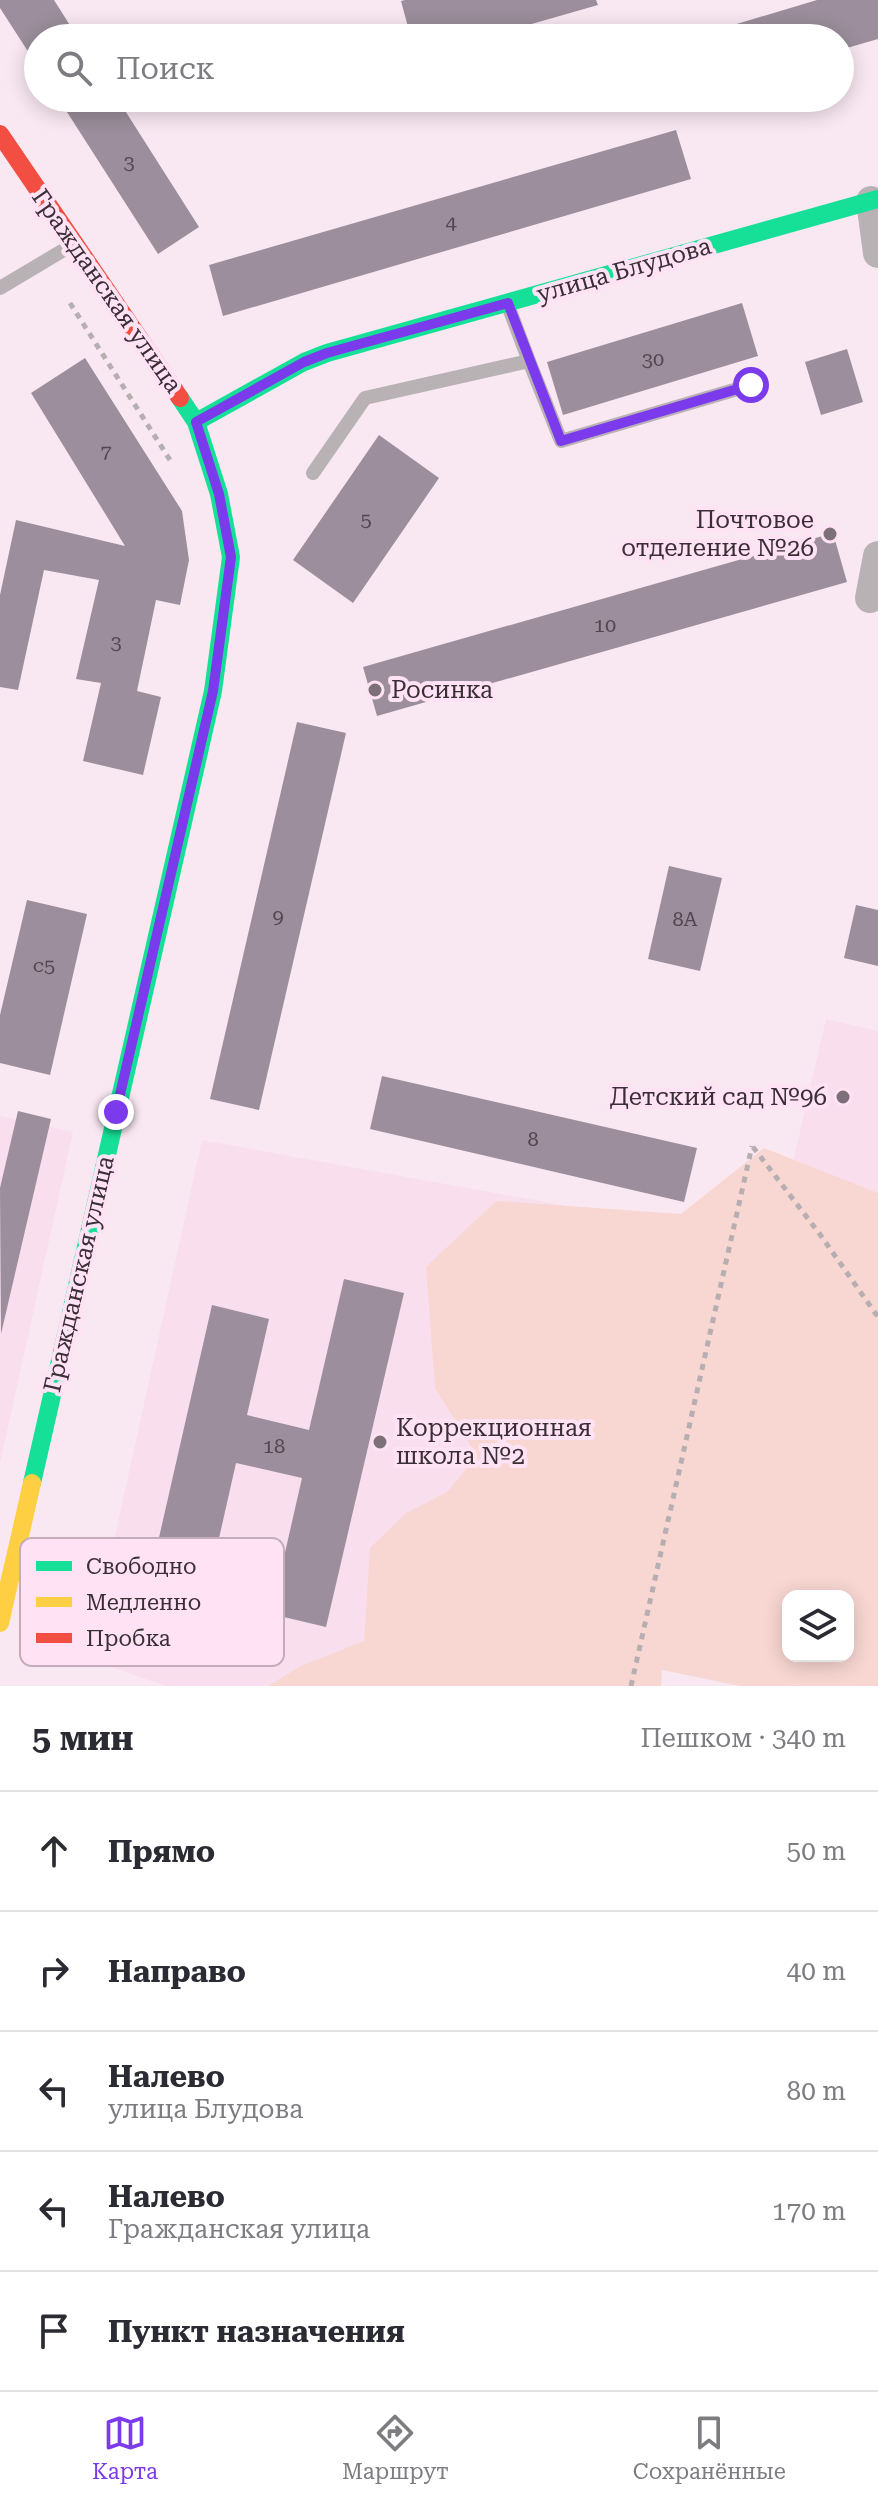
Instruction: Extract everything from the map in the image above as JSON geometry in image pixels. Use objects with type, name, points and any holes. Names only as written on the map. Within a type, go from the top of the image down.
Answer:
[{"type":"street","name":"Гражданская улица","points":[[0,134],[196,422],[219,494],[231,557],[213,691],[0,1623]]},
{"type":"street","points":[[874,200],[878,253]]},
{"type":"street","name":"улица Блудова","points":[[196,422],[304,362],[327,353],[874,200]]},
{"type":"street","points":[[870,598],[878,556]]},
{"type":"lane","points":[[0,288],[74,244]]},
{"type":"lane","points":[[508,303],[561,441],[751,385]]},
{"type":"lane","points":[[313,473],[365,398],[529,361]]},
{"type":"path","points":[[69,301],[173,465]]},
{"type":"path","points":[[631,1686],[752,1146],[878,1317]]},
{"type":"shaded area","name":"Детский сад №96","points":[[826,1019],[878,1031],[878,1266],[793,1162]]},
{"type":"shaded area","points":[[0,1116],[73,1132],[0,1463]]},
{"type":"shaded area","name":"Коррекционная школа №2","points":[[202,1140],[672,1225],[570,1686],[166,1686],[108,1666],[284,1666],[284,1538],[115,1538]]},
{"type":"shaded area","points":[[764,1148],[878,1193],[878,1686],[740,1686],[662,1670],[661,1686],[268,1686],[301,1666],[364,1641],[370,1548],[406,1513],[447,1492],[477,1456],[435,1388],[426,1267],[496,1201],[681,1214]]},
{"type":"building","points":[[0,0],[54,0],[69,24],[24,24],[24,45],[0,8]]},
{"type":"building","points":[[596,0],[598,5],[532,24],[407,24],[401,1]]},
{"type":"building","points":[[817,0],[878,0],[878,39],[854,46],[854,24],[737,24]]},
{"type":"building","points":[[67,112],[126,112],[199,227],[158,254]]},
{"type":"building","points":[[676,130],[691,179],[223,316],[209,265]]},
{"type":"building","points":[[742,303],[758,356],[563,415],[547,362]]},
{"type":"building","points":[[847,349],[863,402],[821,415],[805,362]]},
{"type":"building","points":[[85,358],[182,511],[189,560],[180,605],[156,600],[137,691],[161,697],[143,775],[83,761],[101,683],[76,679],[99,580],[44,570],[18,690],[0,687],[0,595],[16,520],[125,546],[31,393]]},
{"type":"building","points":[[379,435],[439,478],[353,603],[293,560]]},
{"type":"building","points":[[833,533],[847,582],[377,716],[363,667]]},
{"type":"building","points":[[297,722],[346,733],[259,1110],[210,1099]]},
{"type":"building","points":[[669,866],[722,878],[700,971],[648,959]]},
{"type":"building","points":[[27,900],[87,914],[50,1075],[0,1063],[0,1015]]},
{"type":"building","points":[[856,905],[878,910],[878,966],[844,958]]},
{"type":"building","points":[[382,1076],[697,1148],[684,1202],[370,1129]]},
{"type":"building","points":[[18,1111],[51,1119],[1,1334],[0,1188]]},
{"type":"building","points":[[344,1279],[404,1293],[326,1627],[284,1617],[284,1557],[302,1478],[236,1463],[219,1538],[159,1538],[212,1305],[269,1319],[247,1415],[309,1430]]},
{"type":"traffic: fast","points":[[196,422],[304,362],[327,353],[878,199]]},
{"type":"traffic: fast","points":[[32,1483],[213,691],[231,557],[219,494],[196,422],[180,398]]},
{"type":"traffic: slow","points":[[0,1623],[32,1483]]},
{"type":"traffic: jam","points":[[0,134],[180,398]]},
{"type":"place","name":"Почтовое отделение №26","points":[[830,534]]},
{"type":"place","name":"Росинка","points":[[375,690]]},
{"type":"place","name":"Детский сад №96","points":[[843,1097]]},
{"type":"place","name":"Коррекционная школа №2","points":[[380,1442]]},
{"type":"route","points":[[116,1112],[213,691],[231,557],[219,494],[196,422],[304,362],[327,353],[508,303],[561,441],[751,385]]}]
